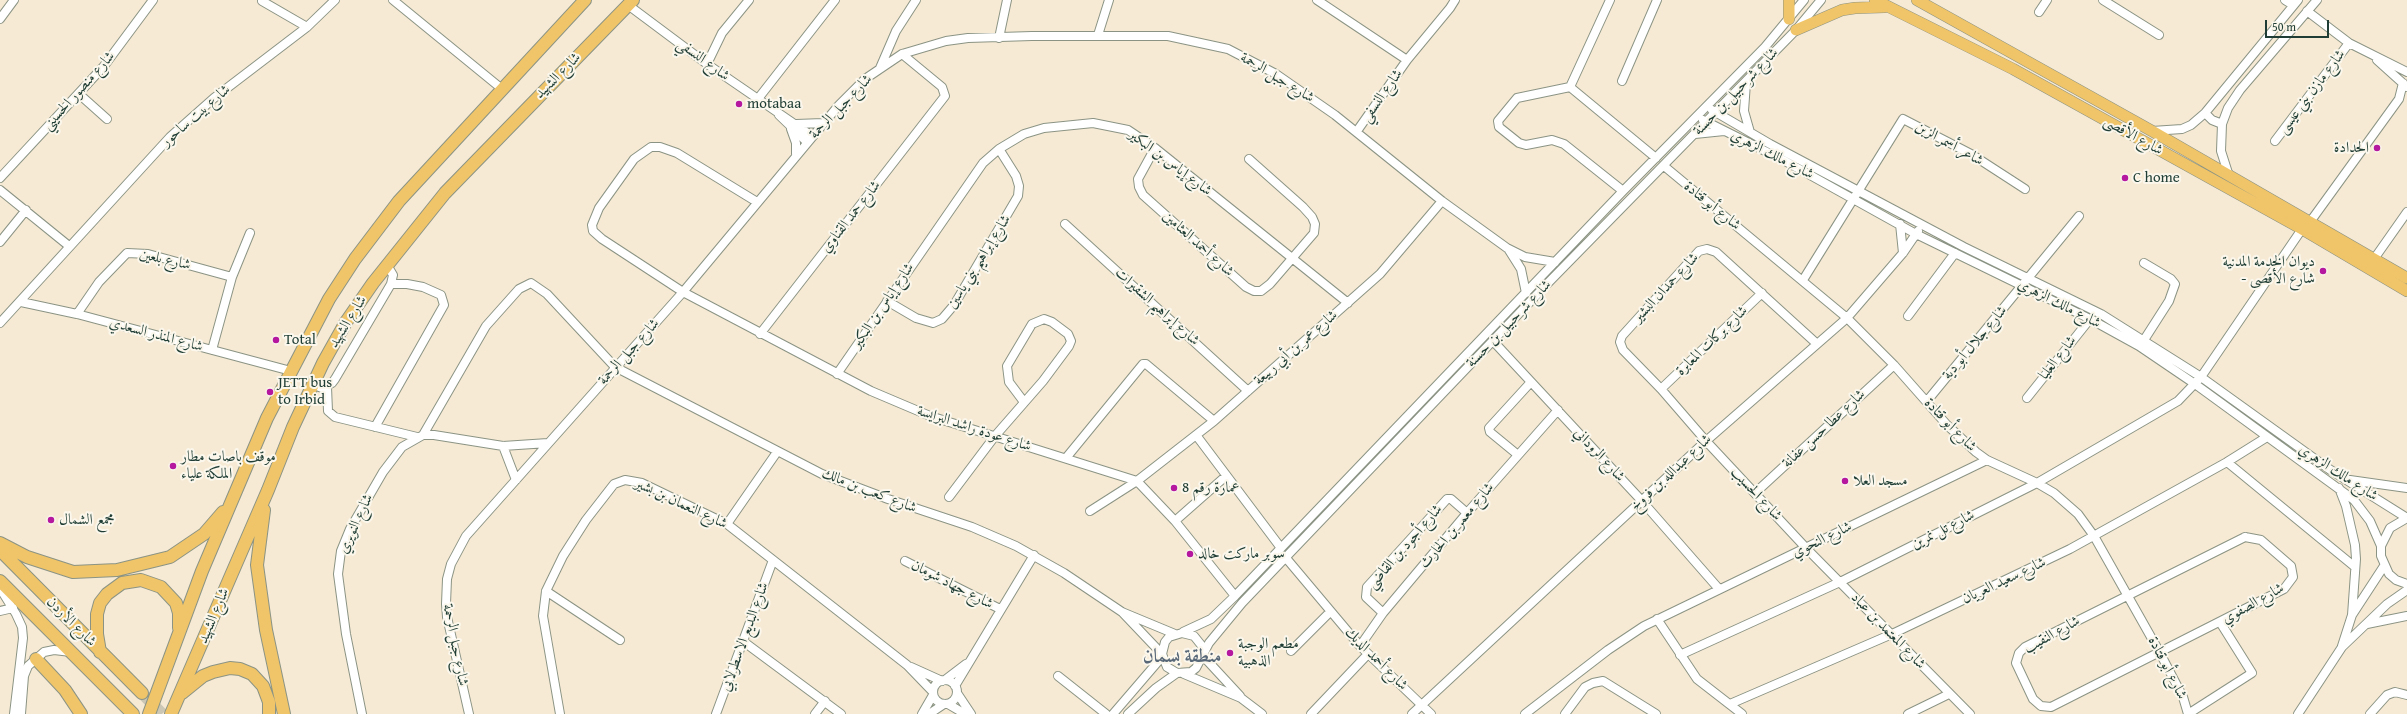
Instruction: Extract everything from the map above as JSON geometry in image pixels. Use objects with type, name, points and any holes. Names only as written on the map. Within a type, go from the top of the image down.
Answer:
[{"type":"highway","name":"شارع الشهيد","points":[[149,714],[202,571],[267,418],[328,299],[369,239],[399,201],[585,0]]},
{"type":"highway","name":"شارع الشهيد","points":[[172,714],[312,384],[346,322],[387,265],[460,176],[630,3]]},
{"type":"highway","points":[[0,543],[27,557],[73,572],[117,570],[144,564],[170,557],[204,534],[218,520],[239,485]]},
{"type":"highway","points":[[268,490],[257,550],[257,565],[266,630],[284,714]]},
{"type":"highway","name":"شارع الأردن","points":[[0,550],[142,693]]},
{"type":"highway","points":[[100,652],[96,620],[100,603],[115,587],[122,583],[141,580],[161,587],[176,604],[179,622],[178,635],[171,656]]},
{"type":"highway","name":"شارع الأردن","points":[[0,581],[133,714]]},
{"type":"highway","points":[[36,659],[65,690],[81,714]]},
{"type":"highway","points":[[180,695],[203,676],[224,669],[240,669],[252,674],[263,686],[269,702],[269,714]]},
{"type":"main road","points":[[1789,0],[1789,19]]},
{"type":"main road","name":"شارع الأقصى","points":[[1875,0],[2013,69],[2306,226],[2374,259],[2407,278]]},
{"type":"main road","name":"شارع الأقصى","points":[[1917,0],[2152,131],[2229,176],[2407,291]]},
{"type":"main road","points":[[1796,30],[1842,10],[1890,7]]},
{"type":"street","points":[[0,19],[14,0]]},
{"type":"street","name":"شارع منصور الحسيني","points":[[0,178],[79,94],[112,55],[153,0]]},
{"type":"street","name":"شارع بيت ساحور","points":[[1,319],[21,302],[69,246],[170,137],[214,98],[308,27],[335,0]]},
{"type":"street","points":[[393,0],[502,88]]},
{"type":"street","points":[[707,64],[722,33],[749,0]]},
{"type":"street","points":[[757,100],[835,0]]},
{"type":"street","points":[[880,68],[896,31],[916,0]]},
{"type":"street","points":[[999,38],[1007,0]]},
{"type":"street","points":[[1098,35],[1109,0]]},
{"type":"street","points":[[1317,0],[1407,60]]},
{"type":"street","name":"شارع النسفي","points":[[1357,131],[1407,60],[1455,0]]},
{"type":"street","points":[[1570,88],[1610,0]]},
{"type":"street","points":[[1622,81],[1657,0]]},
{"type":"street","name":"شارع شرحبيل بن حسنة","points":[[1179,633],[1211,619],[1235,596],[1623,191],[1765,47],[1804,0]]},
{"type":"street","name":"شارع شرحبيل بن حسنة","points":[[1203,654],[1242,602],[1286,558],[1493,341],[1717,113],[1796,30],[1821,0]]},
{"type":"street","points":[[2039,12],[2047,0]]},
{"type":"street","points":[[2103,0],[2159,35]]},
{"type":"street","points":[[2152,131],[2182,129],[2191,125],[2205,113],[2296,3],[2285,0]]},
{"type":"street","points":[[2229,176],[2221,151],[2222,124],[2228,108],[2240,90],[2317,0]]},
{"type":"street","points":[[262,1],[308,27]]},
{"type":"street","name":"شارع النسفي","points":[[630,3],[707,64],[778,114],[809,139]]},
{"type":"street","points":[[2307,11],[2350,43],[2370,54],[2406,70],[2402,83],[2403,98]]},
{"type":"street","name":"شارع جبل الرحمة","points":[[469,714],[447,617],[447,579],[458,550],[466,536],[683,292],[796,154],[851,91],[880,68],[902,54],[946,41],[968,38],[1098,35],[1168,36],[1195,40],[1228,49],[1276,74],[1357,131],[1442,201],[1507,248],[1530,258],[1555,262]]},
{"type":"street","name":"شارع مازن بني عيسى","points":[[2275,141],[2350,43]]},
{"type":"street","name":"شارع حمد القناوي","points":[[760,334],[945,96],[944,89],[902,54]]},
{"type":"street","points":[[2370,54],[2402,83]]},
{"type":"street","points":[[1746,82],[1744,106],[1750,132]]},
{"type":"street","points":[[1623,191],[1564,144],[1552,140],[1526,145],[1519,143],[1499,128],[1498,121],[1517,98],[1570,88],[1656,158]]},
{"type":"street","points":[[79,94],[107,119]]},
{"type":"street","name":"شارع تل نمرين","points":[[1680,655],[1840,582],[2038,483],[2178,401],[2201,377],[2306,226],[2403,98]]},
{"type":"street","name":"شارع مالك الزهري","points":[[1707,106],[1750,132],[1922,224],[2101,314],[2201,377],[2347,480],[2407,518]]},
{"type":"street","points":[[2205,113],[2212,120],[2222,124]]},
{"type":"street","name":"شارع مالك الزهري","points":[[1698,116],[1783,160],[1916,234],[2090,319],[2138,346],[2195,384],[2338,488],[2364,510],[2381,546],[2384,566]]},
{"type":"street","name":"شاعر أسمر الزبن","points":[[1860,191],[1903,119],[1971,154],[2025,188]]},
{"type":"street","points":[[796,154],[793,126],[823,123]]},
{"type":"street","name":"شارع إياس بن البكير","points":[[837,374],[983,163],[999,149],[1024,134],[1044,128],[1093,123],[1128,130],[1155,148],[1348,303]]},
{"type":"street","points":[[1695,134],[1725,131]]},
{"type":"street","name":"شارع عودة راشد البرايسة","points":[[756,202],[668,149],[651,147],[634,159],[599,208],[592,225],[593,231],[602,240],[683,292],[837,374],[923,413],[1136,481],[1175,521],[1235,596]]},
{"type":"street","name":"شارع أحمد العثامين","points":[[1155,148],[1138,179],[1139,187],[1143,195],[1246,287],[1254,291],[1261,291],[1292,259]]},
{"type":"street","name":"شارع إبراهيم بني ياسين","points":[[887,301],[916,318],[933,323],[942,319],[954,305],[1018,196],[1019,186],[1016,176],[999,149]]},
{"type":"street","points":[[1249,159],[1312,217],[1315,224],[1314,233],[1292,259]]},
{"type":"street","name":"شارع أبو قتادة","points":[[1664,166],[1847,318],[1894,365],[1963,440],[1987,460],[2038,483],[2068,504],[2094,536],[2128,595],[2183,697],[2188,714]]},
{"type":"street","points":[[0,190],[69,246]]},
{"type":"street","points":[[1803,280],[1860,191]]},
{"type":"street","name":"شارع عمر بن أبي ربيعة","points":[[1090,511],[1136,481],[1214,421],[1348,303],[1380,274],[1442,201]]},
{"type":"street","points":[[0,242],[26,210]]},
{"type":"street","points":[[2374,259],[2407,212]]},
{"type":"street","name":"شارع جلال أبو دية","points":[[1927,401],[2079,216]]},
{"type":"street","name":"شارع إبراهيم الشقيرات","points":[[1065,224],[1248,391]]},
{"type":"street","points":[[1900,224],[1903,253]]},
{"type":"street","name":"شارع عبدالله بن فروخ","points":[[1412,714],[1641,500],[1816,342],[1847,318],[1903,253],[1922,224]]},
{"type":"street","points":[[212,350],[232,278],[250,234]]},
{"type":"street","name":"شارع جبل الرحمة","points":[[1507,248],[1521,269],[1526,293]]},
{"type":"street","name":"شارع حمدان البشير","points":[[1706,441],[1661,388],[1623,350],[1620,342],[1622,336],[1699,251],[1707,249],[1716,252],[1816,342]]},
{"type":"street","name":"شارع بلعين","points":[[77,314],[99,282],[127,253],[148,254],[232,278]]},
{"type":"street","points":[[1908,316],[1955,253]]},
{"type":"street","points":[[2144,263],[2171,279],[2174,284],[2169,301],[2144,340]]},
{"type":"street","points":[[312,384],[317,387],[327,387],[335,379],[391,284],[393,275],[387,265]]},
{"type":"street","name":"شارع كعب بن مالك","points":[[420,436],[486,326],[519,289],[530,283],[547,294],[615,367],[776,452],[851,485],[987,532],[1034,555],[1122,612],[1179,633]]},
{"type":"street","points":[[375,427],[444,305],[442,295],[423,287],[407,284],[391,284]]},
{"type":"street","name":"شارع بركات المعابرة","points":[[1661,388],[1762,293]]},
{"type":"street","name":"شارع المنذر السعدي","points":[[21,302],[77,314],[291,371]]},
{"type":"street","points":[[949,497],[995,436],[1043,381],[1071,341],[1068,334],[1061,327],[1044,319],[1032,324],[1007,366],[1009,382],[1024,402]]},
{"type":"street","name":"شارع العليا","points":[[2027,398],[2090,319]]},
{"type":"street","name":"شارع الروداني","points":[[1493,341],[1641,500],[1719,589]]},
{"type":"street","points":[[1066,458],[1143,364],[1146,364],[1214,421]]},
{"type":"street","name":"شارع عطا حسن عفانة","points":[[1755,493],[1894,365]]},
{"type":"street","points":[[1518,455],[1490,432],[1489,428],[1531,382]]},
{"type":"street","points":[[327,387],[329,397],[327,406],[331,415],[375,427],[420,436],[434,435],[503,446],[548,443]]},
{"type":"street","name":"شارع معمر بن الحارث","points":[[1360,646],[1383,613],[1467,513],[1558,410]]},
{"type":"street","points":[[1196,435],[1281,548]]},
{"type":"street","name":"شارع النويري","points":[[362,714],[339,591],[338,574],[341,551],[350,529],[382,472],[402,447],[420,436]]},
{"type":"street","name":"شارع سعيد العريان","points":[[1730,704],[1892,634],[2094,536],[2227,462],[2267,437]]},
{"type":"street","name":"شارع الحسيب","points":[[1706,441],[1806,548]]},
{"type":"street","points":[[503,446],[516,480]]},
{"type":"street","points":[[727,524],[776,452]]},
{"type":"street","name":"شارع النحوي","points":[[1525,714],[1608,650],[1657,619],[1987,460]]},
{"type":"street","points":[[2227,462],[2355,567]]},
{"type":"street","points":[[1175,521],[1226,476]]},
{"type":"street","name":"شارع النعمان بن بشير","points":[[560,714],[543,616],[546,591],[563,556],[586,520],[617,482],[631,480],[642,483],[727,524],[907,665],[933,693]]},
{"type":"street","points":[[2347,480],[2407,488]]},
{"type":"street","points":[[2338,488],[2351,524],[2355,545],[2352,615],[2342,647]]},
{"type":"street","name":"شارع أجود بن القاضي","points":[[1383,613],[1366,597],[1367,587],[1447,499],[1451,499],[1467,513]]},
{"type":"street","points":[[2381,546],[2390,528],[2407,518]]},
{"type":"street","name":"شارع الصفوي","points":[[2128,595],[2235,540],[2245,537],[2262,540],[2291,566],[2293,577],[2284,589],[2160,653]]},
{"type":"street","name":"شارع المعتمد بن عباد","points":[[1806,548],[1970,714]]},
{"type":"street","points":[[929,714],[954,700],[956,689],[972,659],[1000,609],[1034,555]]},
{"type":"street","name":"شارع أحمد الديك","points":[[1286,558],[1360,646],[1431,714]]},
{"type":"street","name":"شارع البديع الاسطرلابي","points":[[716,714],[744,642],[773,560]]},
{"type":"street","name":"شارع جهاد شومان","points":[[905,561],[1000,609]]},
{"type":"street","points":[[2352,615],[2384,566],[2396,580],[2407,584]]},
{"type":"street","points":[[0,588],[13,608],[22,627],[23,654],[14,714]]},
{"type":"street","points":[[2298,714],[2342,647],[2387,604],[2407,590]]},
{"type":"street","points":[[546,591],[620,640]]},
{"type":"street","name":"شارع النقيب","points":[[2128,595],[2025,647],[2019,653],[2016,663],[2033,699],[2041,706],[2051,707],[2160,653]]},
{"type":"street","points":[[0,611],[13,608]]},
{"type":"street","name":"شارع كعب بن مالك","points":[[1122,612],[1162,656]]},
{"type":"street","points":[[1291,650],[1330,612]]},
{"type":"street","points":[[2366,624],[2407,616]]},
{"type":"street","points":[[1657,619],[1680,655],[1703,686],[1742,714]]},
{"type":"street","points":[[2188,714],[2252,673],[2220,622]]},
{"type":"street","points":[[1113,714],[1162,656],[1165,642],[1179,633],[1194,636],[1202,646],[1203,654],[1241,698],[1262,714]]},
{"type":"street","points":[[744,642],[841,714]]},
{"type":"street","points":[[21,714],[24,676],[28,666],[44,652],[54,650],[72,652]]},
{"type":"street","points":[[23,654],[36,659]]},
{"type":"street","points":[[1128,714],[1156,688],[1180,673],[1196,668],[1203,654]]},
{"type":"street","points":[[1312,714],[1368,654]]},
{"type":"street","points":[[1162,656],[1167,667],[1241,698]]},
{"type":"street","points":[[922,714],[936,685],[944,681],[972,659]]},
{"type":"street","name":"شارع النعمان بن بشير","points":[[907,665],[944,681]]},
{"type":"street","points":[[1058,676],[1106,714]]},
{"type":"street","points":[[944,681],[956,689],[971,714]]},
{"type":"street","points":[[1566,714],[1585,687],[1593,682],[1603,681],[1656,714]]},
{"type":"street","points":[[2370,714],[2387,695],[2395,692],[2407,695]]},
{"type":"street","points":[[933,693],[937,701],[965,714]]},
{"type":"street","points":[[1908,714],[1949,694]]},
{"type":"street","points":[[815,714],[825,701]]},
{"type":"tunnel","points":[[142,693],[162,714]]},
{"type":"place","name":"motabaa","points":[[739,104]]},
{"type":"place","name":"الحدادة","points":[[2377,148]]},
{"type":"place","name":"C home","points":[[2125,178]]},
{"type":"place","name":"ديوان الخدمة المدنية - شارع الأقصى","points":[[2323,271]]},
{"type":"place","name":"Total","points":[[276,340]]},
{"type":"place","name":"JETT bus to Irbid","points":[[270,392]]},
{"type":"place","name":"موقف باصات مطار الملكة علياء","points":[[173,466]]},
{"type":"place","name":"مسجد العلا","points":[[1845,481]]},
{"type":"place","name":"عمارة رقم 8","points":[[1174,488]]},
{"type":"place","name":"مجمع الشمال","points":[[51,520]]},
{"type":"place","name":"سوبر ماركت خالد","points":[[1190,554]]},
{"type":"place","name":"مطعم الوجبة الذهبية","points":[[1230,653]]},
{"type":"district","name":"منطقة بسمان","points":[[1182,657]]}]
